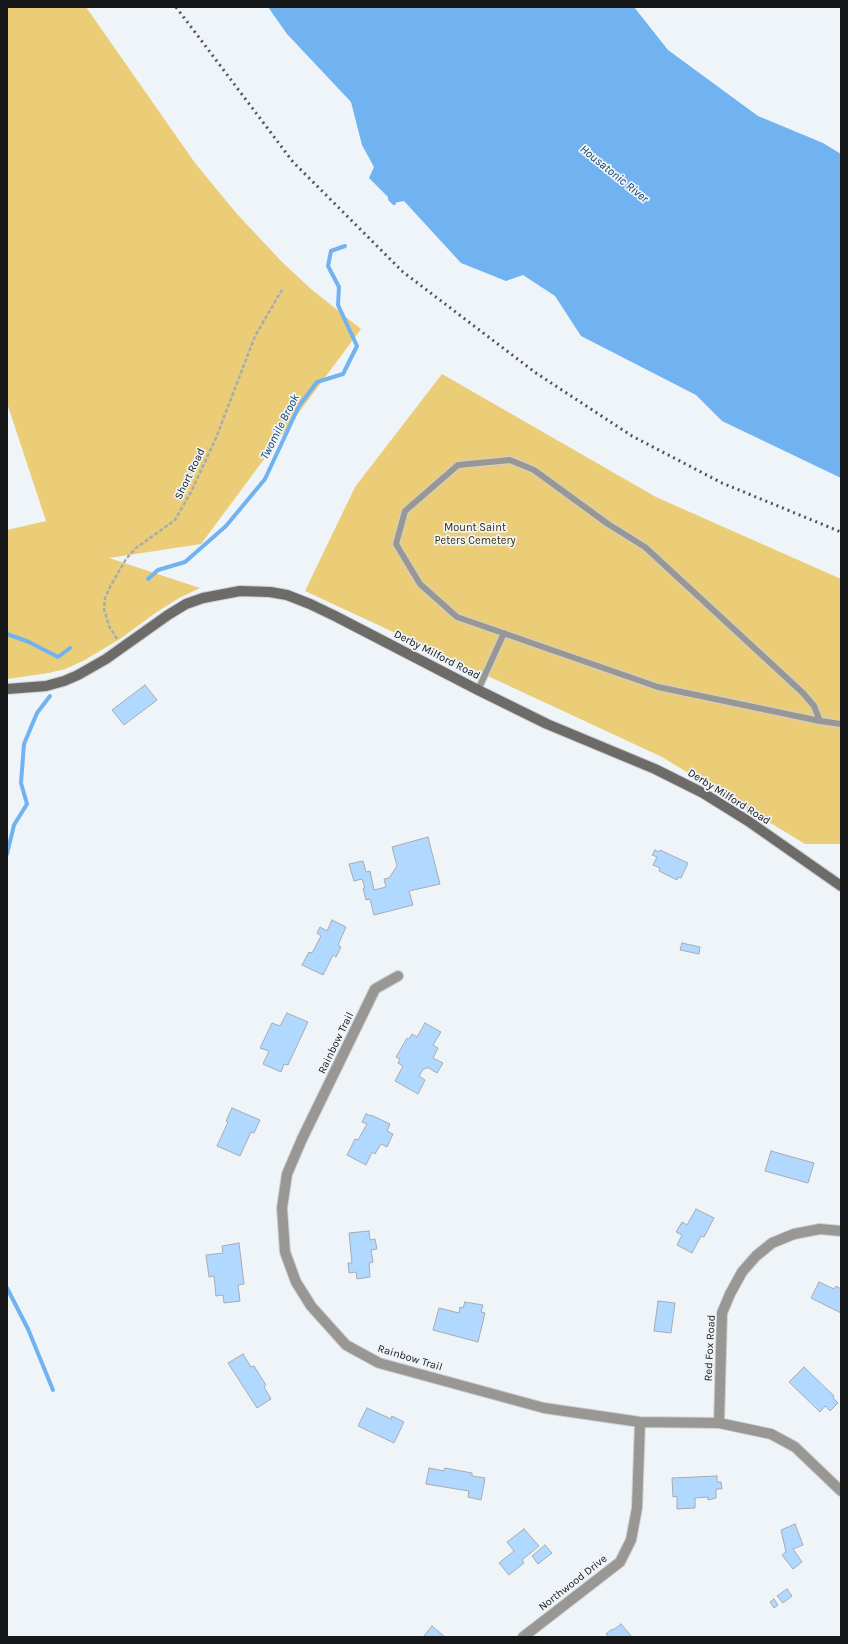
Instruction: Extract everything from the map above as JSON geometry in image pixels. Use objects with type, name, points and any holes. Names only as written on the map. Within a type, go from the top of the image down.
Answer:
[{"type":"main road","name":"Derby Milford Road","points":[[7,689],[46,686],[64,681],[91,668],[186,604],[203,598],[240,591],[270,592],[287,595],[310,604],[547,724],[655,769],[703,793],[748,821],[841,886]]},
{"type":"street","name":"Rainbow Trail","points":[[398,976],[375,989],[302,1138],[287,1174],[282,1208],[285,1252],[296,1282],[311,1306],[346,1345],[379,1363],[544,1408],[640,1422],[719,1423],[771,1434],[795,1447],[841,1491]]},
{"type":"street","name":"Red Fox Road","points":[[719,1423],[722,1313],[742,1272],[756,1256],[772,1243],[794,1234],[820,1229],[841,1231]]},
{"type":"street","name":"Northwood Drive","points":[[523,1637],[620,1562],[631,1540],[637,1508],[640,1422]]},
{"type":"lane","points":[[820,721],[814,706],[803,693],[645,547],[608,524],[534,470],[510,460],[458,465],[405,511],[396,544],[420,584],[457,617],[658,687],[820,721],[841,724]]},
{"type":"lane","points":[[478,690],[504,633]]},
{"type":"path","name":"Short Road","points":[[122,648],[108,626],[104,609],[105,598],[126,559],[136,548],[175,520],[191,492],[216,438],[255,336],[283,288]]},
{"type":"green space","points":[[7,7],[86,7],[195,163],[237,214],[282,262],[311,289],[361,329],[201,544],[109,558],[200,588],[179,598],[120,639],[83,661],[65,669],[49,673],[7,679],[7,530],[46,521],[7,403]]},
{"type":"green space","name":"Mount Saint Peters Cemetery","points":[[442,374],[656,497],[841,579],[841,844],[805,844],[662,757],[305,591],[355,487]]},
{"type":"water","name":"Housatonic River","points":[[268,7],[634,7],[668,50],[758,116],[823,143],[841,154],[841,478],[722,421],[696,395],[581,336],[555,296],[523,275],[506,281],[461,263],[404,201],[394,203],[369,178],[374,167],[362,145],[351,102],[287,34]]},
{"type":"building","points":[[145,685],[157,700],[124,725],[112,710]]},
{"type":"building","points":[[428,837],[440,884],[409,891],[413,905],[374,915],[370,899],[366,900],[363,888],[365,888],[362,879],[354,881],[349,864],[363,861],[366,872],[370,871],[374,890],[386,887],[384,879],[389,878],[397,866],[392,847]]},
{"type":"building","points":[[655,850],[659,852],[660,850],[688,863],[681,878],[678,877],[677,880],[659,871],[660,868],[653,865],[657,857],[652,855]]},
{"type":"building","points":[[332,920],[346,927],[338,945],[341,947],[336,957],[333,955],[323,975],[302,965],[309,952],[312,953],[321,936],[317,933],[320,927],[327,931]]},
{"type":"building","points":[[682,943],[700,947],[699,954],[680,950]]},
{"type":"building","points":[[287,1013],[308,1022],[288,1065],[284,1064],[281,1072],[263,1064],[269,1051],[260,1048],[272,1023],[280,1026]]},
{"type":"building","points":[[425,1023],[441,1032],[433,1045],[438,1048],[433,1058],[443,1063],[437,1073],[427,1067],[426,1069],[424,1068],[419,1076],[425,1080],[418,1094],[395,1081],[403,1066],[398,1063],[400,1059],[396,1057],[407,1038],[409,1039],[412,1034],[417,1037]]},
{"type":"building","points":[[232,1108],[260,1120],[254,1133],[251,1132],[240,1156],[217,1146],[228,1122],[226,1121]]},
{"type":"building","points":[[366,1114],[390,1124],[387,1131],[393,1134],[387,1147],[381,1144],[375,1154],[372,1152],[366,1165],[347,1155],[355,1139],[358,1140],[367,1124],[362,1122]]},
{"type":"building","points":[[771,1151],[814,1163],[808,1183],[765,1171]]},
{"type":"building","points":[[696,1209],[714,1218],[704,1237],[701,1236],[692,1253],[677,1245],[682,1235],[676,1232],[682,1222],[687,1225]]},
{"type":"building","points":[[369,1231],[370,1240],[375,1239],[377,1249],[371,1250],[373,1262],[369,1263],[370,1277],[357,1279],[356,1272],[349,1273],[348,1263],[352,1263],[349,1233]]},
{"type":"building","points":[[239,1243],[244,1284],[238,1285],[240,1301],[224,1303],[223,1295],[216,1296],[214,1276],[209,1277],[206,1255],[223,1253],[222,1246]]},
{"type":"building","points":[[819,1282],[834,1289],[836,1286],[841,1289],[841,1313],[811,1298]]},
{"type":"building","points":[[658,1301],[675,1303],[671,1333],[654,1331]]},
{"type":"building","points":[[465,1302],[483,1305],[481,1312],[485,1313],[478,1342],[433,1330],[439,1308],[459,1313],[460,1307],[463,1308]]},
{"type":"building","points":[[243,1354],[251,1367],[254,1366],[266,1385],[264,1387],[271,1399],[257,1408],[228,1363]]},
{"type":"building","points":[[804,1367],[834,1396],[833,1398],[838,1403],[830,1411],[825,1406],[820,1412],[789,1382]]},
{"type":"building","points":[[367,1408],[391,1419],[392,1416],[404,1422],[394,1443],[358,1426]]},
{"type":"building","points":[[429,1468],[444,1471],[445,1468],[472,1473],[472,1476],[485,1478],[481,1500],[468,1497],[469,1491],[426,1484]]},
{"type":"building","points":[[717,1476],[717,1482],[721,1482],[722,1489],[716,1489],[716,1498],[708,1500],[708,1497],[695,1498],[695,1508],[677,1509],[677,1496],[673,1497],[672,1478]]},
{"type":"building","points":[[795,1524],[803,1545],[793,1549],[802,1562],[793,1569],[782,1555],[786,1552],[781,1530]]},
{"type":"building","points":[[524,1529],[539,1546],[522,1560],[524,1563],[509,1575],[499,1563],[514,1551],[507,1542]]},
{"type":"building","points":[[545,1545],[552,1553],[538,1564],[532,1556]]},
{"type":"building","points":[[787,1589],[792,1596],[783,1603],[777,1596]]},
{"type":"building","points":[[774,1599],[778,1605],[774,1608],[770,1602]]},
{"type":"building","points":[[621,1624],[632,1637],[606,1637],[608,1636],[606,1634]]},
{"type":"building","points":[[432,1626],[445,1637],[423,1637]]},
{"type":"waterway","name":"Twomile Brook","points":[[390,194],[390,199],[394,203]]},
{"type":"waterway","name":"Twomile Brook","points":[[148,579],[158,570],[185,562],[226,526],[265,479],[299,406],[317,382],[343,374],[357,346],[338,305],[339,287],[328,266],[331,251],[345,246]]},
{"type":"waterway","name":"Twomile Brook","points":[[7,634],[29,642],[58,657],[70,648]]},
{"type":"waterway","points":[[7,854],[14,825],[27,804],[21,783],[24,744],[37,713],[50,696]]},
{"type":"waterway","points":[[7,1288],[28,1329],[53,1390]]},
{"type":"railway","points":[[176,7],[293,162],[403,272],[536,373],[632,436],[722,483],[841,532]]}]
